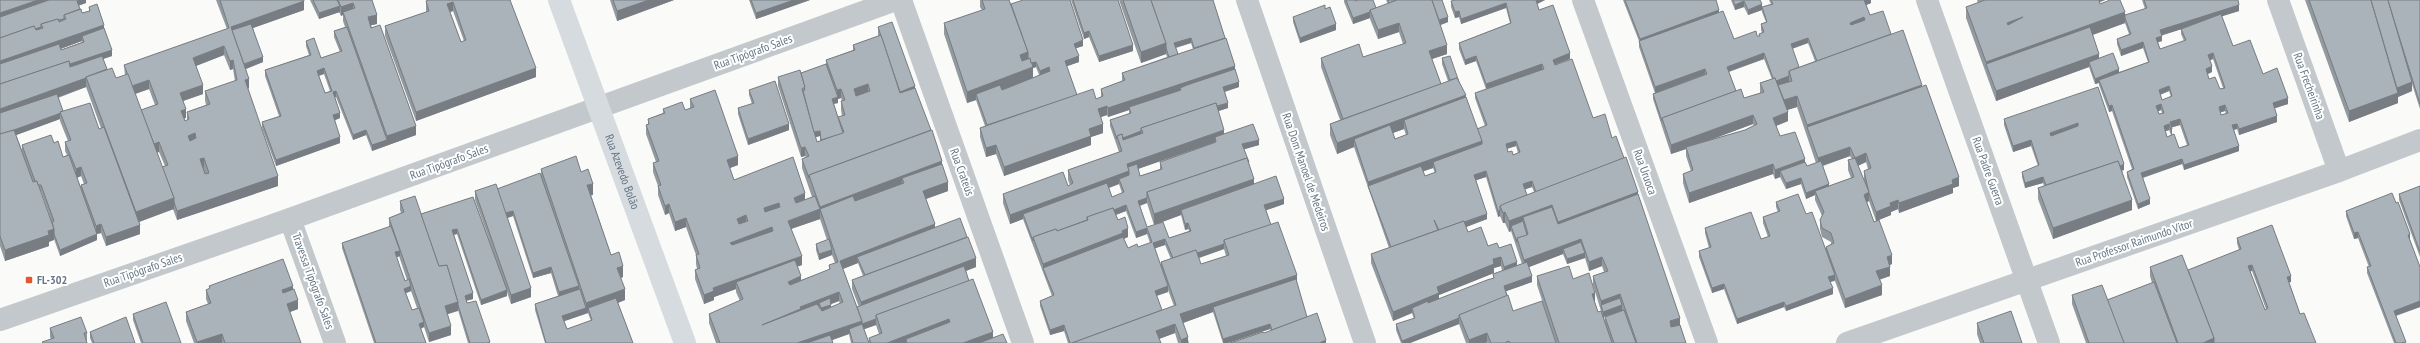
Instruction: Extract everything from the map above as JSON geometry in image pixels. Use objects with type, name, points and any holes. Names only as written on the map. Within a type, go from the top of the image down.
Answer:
[{"type":"street","name":"Rua Azevedo Bolão","points":[[558,0],[685,343]]},
{"type":"street","name":"Rua Tipógrafo Sales","points":[[0,320],[290,219],[896,0]]},
{"type":"street","name":"Rua Crateús","points":[[901,0],[1023,343]]},
{"type":"street","name":"Rua Dom Manoel de Medeiros","points":[[1247,0],[1365,343]]},
{"type":"street","name":"Rua Uruoca","points":[[1583,0],[1707,343]]},
{"type":"street","name":"Rua Padre Guerra","points":[[1927,0],[2049,343]]},
{"type":"street","name":"Rua Frecheirinha","points":[[2278,0],[2339,171]]},
{"type":"street","name":"Rua Professor Raimundo Vitor","points":[[1847,343],[2339,171],[2420,140]]},
{"type":"street","name":"Travessa Tipógrafo Sales","points":[[290,219],[335,343]]},
{"type":"building","points":[[0,0],[38,0],[0,13]]},
{"type":"building","points":[[49,0],[79,0],[77,1],[80,9],[64,15],[64,19],[58,19],[41,24],[41,27],[35,29],[34,26],[0,38],[0,17]]},
{"type":"building","points":[[220,0],[304,0],[231,27],[249,79],[245,80],[278,176],[177,211],[174,198],[162,167],[168,165],[159,142],[154,144],[141,110],[158,104],[149,80],[132,86],[124,65],[229,28]],"holes":[[[224,46],[230,61],[233,60],[237,80],[205,91],[210,104],[187,112],[189,119],[185,121],[181,111],[186,109],[180,93],[203,85],[193,58]],[[195,133],[196,138],[190,141],[188,136]],[[204,158],[209,173],[205,174],[200,159]]]},
{"type":"building","points":[[313,0],[337,0],[340,6],[319,13]]},
{"type":"building","points":[[338,0],[372,0],[377,15],[368,17],[371,28],[380,25],[416,126],[387,136],[343,12],[355,8],[353,3],[341,7]]},
{"type":"building","points":[[510,0],[536,68],[416,112],[385,26],[429,11],[426,1]],"holes":[[[453,2],[466,40],[461,42],[447,4]]]},
{"type":"building","points":[[613,0],[649,0],[617,11]]},
{"type":"building","points":[[751,0],[794,0],[756,13]]},
{"type":"building","points":[[982,0],[1009,0],[1028,52],[1020,55],[1022,61],[1030,58],[1033,67],[967,92],[944,23],[985,9]]},
{"type":"building","points":[[1023,0],[1070,0],[1083,40],[1074,44],[1079,56],[1065,61],[1077,95],[987,125],[976,94],[1000,85],[1002,90],[1050,71],[1049,67],[1040,71],[1036,62],[1031,63],[1030,58],[1028,59],[1028,52],[1011,4]]},
{"type":"building","points":[[1073,0],[1118,0],[1133,45],[1099,56],[1089,31],[1084,33]]},
{"type":"building","points":[[1123,0],[1151,0],[1166,43],[1141,52]]},
{"type":"building","points":[[1151,0],[1213,0],[1225,38],[1194,48],[1191,38],[1174,43],[1178,54],[1169,57],[1166,43]]},
{"type":"building","points":[[1346,0],[1373,0],[1376,8],[1370,10],[1370,12],[1353,18]]},
{"type":"building","points":[[1388,0],[1397,0],[1389,3]]},
{"type":"building","points":[[1397,0],[1432,0],[1447,45],[1429,51],[1441,84],[1343,119],[1321,58],[1359,44],[1363,57],[1406,43],[1399,23],[1378,30],[1370,10]]},
{"type":"building","points":[[1432,0],[1442,0],[1448,17],[1439,20]]},
{"type":"building","points":[[1536,0],[1539,10],[1553,5],[1570,53],[1553,60],[1555,65],[1572,59],[1593,118],[1605,114],[1612,138],[1616,136],[1624,158],[1536,192],[1532,181],[1523,184],[1527,195],[1500,206],[1500,211],[1498,211],[1486,171],[1474,175],[1487,214],[1439,230],[1434,220],[1438,230],[1391,247],[1368,186],[1421,166],[1425,176],[1436,172],[1433,162],[1482,144],[1477,129],[1487,125],[1475,93],[1544,69],[1542,64],[1486,84],[1476,56],[1465,60],[1459,43],[1511,23],[1506,3],[1461,19],[1459,11],[1455,12],[1451,1]],"holes":[[[1516,141],[1520,152],[1513,155],[1512,151],[1508,152],[1506,144]]]},
{"type":"building","points":[[1625,0],[1716,0],[1719,10],[1640,39]]},
{"type":"building","points":[[1733,0],[1760,0],[1762,4],[1748,10],[1744,1],[1735,5]]},
{"type":"building","points":[[1771,0],[1864,0],[1870,15],[1883,11],[1891,34],[1817,61],[1808,38],[1791,44],[1799,67],[1789,71],[1789,76],[1776,81],[1775,78],[1773,78],[1764,53],[1727,67],[1736,91],[1662,118],[1662,121],[1653,94],[1707,74],[1705,69],[1655,87],[1639,41],[1723,11],[1734,39],[1756,31],[1757,36],[1760,36],[1759,34],[1764,32],[1761,24],[1767,22],[1762,7],[1773,4]],"holes":[[[1864,17],[1865,20],[1851,25],[1850,23]]]},
{"type":"building","points":[[1985,0],[2099,0],[2100,4],[2110,0],[2120,0],[2125,12],[1986,62],[1966,7]],"holes":[[[2023,17],[2008,25],[2007,23]]]},
{"type":"building","points":[[2144,0],[2238,0],[2239,5],[2160,30],[2162,36],[2156,38],[2160,49],[2186,40],[2181,29],[2221,14],[2233,46],[2250,40],[2263,74],[2277,68],[2288,98],[2273,103],[2277,116],[2239,129],[2237,124],[2232,125],[2239,146],[2184,165],[2182,159],[2141,173],[2150,199],[2138,204],[2127,172],[2134,169],[2112,105],[2109,106],[2099,80],[2149,62],[2143,42],[2121,50],[2117,39],[2131,34],[2125,15],[2147,8]],"holes":[[[2213,53],[2225,88],[2220,89],[2215,77],[2209,79],[2206,69],[2212,66],[2208,55]],[[2169,86],[2172,96],[2162,100],[2159,90]],[[2161,104],[2164,113],[2159,114],[2156,106]],[[2225,105],[2228,113],[2221,115],[2219,107]],[[2180,119],[2189,145],[2179,148],[2174,134],[2167,137],[2164,126],[2169,124],[2171,130],[2170,122]]]},
{"type":"building","points":[[2309,0],[2371,0],[2398,93],[2349,111]]},
{"type":"building","points":[[2371,0],[2388,0],[2412,82],[2397,88]]},
{"type":"building","points":[[2388,0],[2420,0],[2420,104],[2398,33]]},
{"type":"building","points":[[97,4],[104,25],[0,61],[0,38],[34,26],[36,30],[43,28],[41,24],[58,19],[59,22],[66,19],[64,15],[81,9],[82,13],[90,11],[89,7]]},
{"type":"building","points":[[1325,5],[1325,9],[1330,7],[1336,24],[1300,38],[1293,17]]},
{"type":"building","points":[[892,22],[915,86],[900,92],[878,27]]},
{"type":"building","points":[[251,24],[263,57],[244,64],[232,30]]},
{"type":"building","points":[[347,27],[387,140],[372,145],[366,130],[353,135],[336,91],[333,92],[340,113],[333,115],[340,137],[276,160],[262,122],[281,116],[265,70],[311,55],[306,41],[314,38],[321,58],[342,51],[334,31]],"holes":[[[324,68],[332,91],[325,93],[317,71]]]},
{"type":"building","points":[[2090,27],[2099,54],[1996,91],[1986,64]]},
{"type":"building","points":[[104,28],[112,50],[70,64],[69,61],[0,84],[0,64],[59,44],[61,50],[84,42],[82,36]]},
{"type":"building","points":[[1903,30],[1922,85],[1807,125],[1797,96],[1784,100],[1778,85],[1792,81],[1789,71]]},
{"type":"building","points":[[881,35],[900,93],[915,88],[931,130],[809,175],[809,178],[802,159],[809,156],[805,147],[801,148],[778,77],[800,70],[805,87],[802,89],[817,142],[844,132],[838,117],[845,115],[841,101],[845,100],[841,89],[837,90],[826,60],[855,50],[853,45]],"holes":[[[868,84],[870,91],[856,96],[854,89]]]},
{"type":"building","points":[[1226,38],[1235,66],[1108,108],[1107,106],[1098,109],[1103,124],[1089,129],[1091,136],[1004,167],[996,145],[986,148],[980,128],[1093,89],[1096,99],[1103,96],[1101,89],[1125,80],[1122,73]]},
{"type":"building","points":[[2113,53],[2119,69],[2095,79],[2089,62]]},
{"type":"building","points":[[102,56],[107,69],[0,109],[0,84],[69,61],[70,67]]},
{"type":"building","points":[[1450,56],[1459,82],[1457,78],[1450,80],[1442,58]]},
{"type":"building","points":[[826,64],[838,97],[832,99],[843,133],[821,140],[820,131],[814,132],[803,91],[805,90],[805,87],[801,73]]},
{"type":"building","points":[[112,68],[116,78],[128,74],[174,198],[136,212],[86,77]]},
{"type":"building","points":[[1235,69],[1239,82],[1223,87],[1228,103],[1217,106],[1216,103],[1141,128],[1141,131],[1123,138],[1122,134],[1117,136],[1117,139],[1110,120],[1131,113],[1129,107],[1181,90],[1180,88],[1187,85]]},
{"type":"building","points":[[1457,78],[1466,95],[1337,143],[1330,124]]},
{"type":"building","points":[[1775,78],[1788,112],[1773,118],[1780,136],[1795,132],[1805,159],[1775,170],[1773,164],[1689,193],[1683,174],[1693,170],[1686,147],[1745,130],[1757,124],[1753,115],[1671,145],[1662,118],[1741,89],[1744,98],[1764,92],[1760,83]]},
{"type":"building","points":[[775,81],[789,124],[748,139],[738,108],[754,103],[749,90]]},
{"type":"building","points":[[1926,85],[1959,177],[1952,180],[1953,184],[1899,203],[1898,200],[1890,203],[1891,206],[1876,212],[1869,193],[1864,171],[1871,168],[1866,153],[1855,158],[1850,147],[1818,158],[1807,127]]},
{"type":"building","points":[[2098,87],[2124,164],[2120,166],[2118,161],[2046,185],[2043,177],[2025,183],[2022,172],[2039,165],[2031,140],[2013,146],[2004,119]],"holes":[[[2078,123],[2078,126],[2051,136],[2050,133]]]},
{"type":"building","points":[[715,90],[738,156],[727,160],[734,180],[793,157],[805,193],[794,198],[796,203],[815,196],[820,209],[788,221],[802,256],[713,288],[714,291],[704,295],[695,270],[700,268],[696,255],[699,254],[686,218],[675,222],[669,204],[665,206],[658,186],[661,185],[653,163],[659,161],[646,125],[649,124],[648,119],[665,113],[663,109],[682,102],[685,110],[694,107],[690,99]],"holes":[[[779,203],[780,207],[765,212],[764,208]],[[746,215],[748,221],[739,224],[737,219]],[[772,227],[773,231],[732,245],[730,243]]]},
{"type":"building","points":[[57,94],[63,111],[60,112],[61,113],[0,134],[0,113]]},
{"type":"building","points":[[1466,97],[1482,141],[1368,182],[1354,139],[1390,125],[1395,139],[1408,134],[1404,120]]},
{"type":"building","points":[[90,103],[99,129],[104,127],[140,225],[106,237],[101,224],[96,226],[81,185],[87,183],[81,167],[76,169],[65,142],[71,140],[60,112]]},
{"type":"building","points":[[1216,103],[1224,130],[1127,164],[1129,171],[1010,215],[1003,194],[1063,172],[1068,186],[1073,183],[1068,170],[1122,151],[1117,136],[1122,134],[1123,140],[1143,133],[1141,128]]},
{"type":"building","points":[[1253,124],[1259,140],[1242,144],[1249,162],[1247,158],[1147,192],[1147,198],[1138,201],[1147,227],[1163,222],[1169,238],[1191,231],[1188,223],[1185,224],[1181,210],[1276,176],[1284,199],[1264,205],[1271,225],[1224,240],[1224,244],[1197,253],[1196,250],[1173,258],[1165,239],[1153,243],[1168,286],[1155,291],[1162,310],[1072,343],[1070,343],[1064,325],[1050,330],[1040,301],[1054,295],[1043,268],[1123,237],[1128,248],[1137,244],[1138,247],[1152,242],[1147,228],[1136,232],[1126,205],[1114,210],[1113,208],[1087,217],[1087,220],[1057,231],[1056,229],[1033,237],[1033,241],[1023,214],[1107,183],[1112,197],[1124,192],[1119,179],[1129,175],[1128,167],[1137,164],[1140,176],[1162,169],[1160,162],[1216,142],[1215,137]]},
{"type":"building","points":[[14,130],[33,182],[37,181],[54,229],[48,231],[49,235],[5,250],[0,236],[0,134]]},
{"type":"building","points":[[932,130],[942,161],[820,207],[809,175]]},
{"type":"building","points":[[51,135],[54,143],[58,141],[63,157],[69,155],[97,234],[60,250],[54,234],[52,222],[54,221],[41,185],[38,185],[37,181],[35,181],[22,145]]},
{"type":"building","points":[[576,156],[581,172],[588,169],[593,184],[587,185],[611,255],[619,252],[623,266],[617,268],[625,289],[586,303],[541,169]]},
{"type":"building","points":[[1626,157],[1638,192],[1558,222],[1552,205],[1509,221],[1505,212],[1503,213],[1500,206],[1506,203]]},
{"type":"building","points":[[1247,158],[1254,179],[1154,214],[1147,192]]},
{"type":"building","points":[[1855,158],[1869,192],[1864,195],[1874,222],[1879,220],[1892,255],[1887,257],[1890,267],[1876,271],[1882,285],[1845,299],[1826,247],[1834,243],[1831,233],[1822,228],[1820,220],[1824,212],[1815,191],[1854,177],[1848,160]]},
{"type":"building","points":[[1821,161],[1829,184],[1806,193],[1801,178],[1786,183],[1780,171],[1805,162],[1807,166]]},
{"type":"building","points":[[2118,161],[2132,200],[2053,228],[2038,188]]},
{"type":"building","points":[[942,164],[948,182],[923,191],[935,224],[840,261],[862,321],[797,343],[720,343],[709,314],[743,299],[736,282],[795,260],[801,276],[788,282],[790,285],[830,269],[829,265],[838,262],[820,209],[853,196],[855,201],[904,183],[902,178]],"holes":[[[839,292],[843,302],[822,311],[817,304],[762,325],[801,309],[800,307]]]},
{"type":"building","points":[[540,173],[579,286],[559,292],[551,267],[533,273],[513,211],[505,213],[497,189]]},
{"type":"building","points":[[496,184],[531,288],[511,295],[475,191]]},
{"type":"building","points":[[2420,186],[2420,252],[2399,194]]},
{"type":"building","points":[[2392,193],[2396,203],[2398,202],[2420,267],[2420,301],[2394,311],[2406,342],[2401,343],[2396,343],[2367,267],[2371,266],[2358,232],[2354,233],[2346,211]]},
{"type":"building","points":[[1638,194],[1680,318],[1670,321],[1671,327],[1680,325],[1686,343],[1637,343],[1620,294],[1601,301],[1593,276],[1608,271],[1602,257],[1589,262],[1581,239],[1524,260],[1517,238],[1528,234],[1523,217],[1552,207],[1558,224]]},
{"type":"building","points":[[1798,194],[1806,214],[1812,212],[1835,275],[1828,277],[1833,288],[1786,306],[1784,302],[1737,319],[1724,284],[1712,288],[1699,251],[1711,247],[1705,228],[1751,212],[1761,239],[1770,236],[1763,217],[1780,211],[1776,202]]},
{"type":"building","points":[[415,196],[439,266],[447,265],[458,302],[445,306],[451,326],[429,333],[389,218],[404,212],[400,201]]},
{"type":"building","points":[[473,197],[507,290],[481,300],[457,229],[452,230],[473,293],[465,296],[467,303],[476,301],[490,342],[487,343],[470,343],[447,265],[439,266],[421,214]]},
{"type":"building","points":[[1113,208],[1118,220],[1125,217],[1128,228],[1122,231],[1123,233],[1043,264],[1033,237],[1056,229],[1057,231],[1088,220],[1087,217]]},
{"type":"building","points":[[960,218],[967,237],[865,275],[857,257]]},
{"type":"building","points":[[1464,221],[1468,232],[1481,227],[1488,246],[1497,243],[1499,248],[1511,244],[1517,262],[1504,267],[1501,257],[1493,259],[1494,264],[1437,287],[1439,293],[1393,312],[1371,254]]},
{"type":"building","points":[[1523,221],[1527,235],[1517,238],[1517,242],[1511,226]]},
{"type":"building","points":[[1278,222],[1297,275],[1180,314],[1188,337],[1181,340],[1175,324],[1156,331],[1161,343],[1072,343],[1176,305],[1161,262],[1196,250],[1201,264],[1229,255],[1224,240]]},
{"type":"building","points":[[2272,225],[2291,276],[2287,277],[2300,314],[2304,313],[2316,343],[2214,343],[2214,338],[2188,270],[2241,249],[2237,238]],"holes":[[[2252,265],[2268,308],[2265,310],[2248,266]]]},
{"type":"building","points":[[391,226],[400,251],[395,252],[400,267],[405,281],[409,279],[411,286],[404,289],[412,310],[419,308],[424,322],[419,324],[426,343],[376,343],[342,243]]},
{"type":"building","points":[[968,237],[976,258],[861,302],[852,280]]},
{"type":"building","points":[[829,239],[832,250],[819,254],[816,244]]},
{"type":"building","points":[[1581,242],[1585,253],[1567,259],[1563,249]]},
{"type":"building","points":[[2182,255],[2214,338],[2203,343],[2178,343],[2150,267]]},
{"type":"building","points":[[283,259],[293,286],[282,290],[283,293],[294,289],[298,300],[287,304],[301,343],[225,343],[222,334],[197,342],[186,312],[211,303],[206,290],[210,288],[209,286]]},
{"type":"building","points":[[1527,262],[1532,276],[1504,286],[1507,296],[1459,315],[1459,318],[1402,341],[1396,324],[1415,318],[1412,308],[1494,278],[1493,274]]},
{"type":"building","points":[[964,266],[969,281],[876,315],[876,319],[862,324],[857,307]]},
{"type":"building","points":[[1569,266],[1573,279],[1589,273],[1595,293],[1592,294],[1598,312],[1601,311],[1612,343],[1559,343],[1537,276]]},
{"type":"building","points":[[973,279],[993,332],[963,343],[907,343],[906,339],[950,322],[949,319],[887,343],[871,343],[869,338],[882,333],[876,315]]},
{"type":"building","points":[[1296,279],[1307,317],[1272,330],[1270,324],[1223,339],[1213,307]]},
{"type":"building","points":[[2154,282],[2177,343],[2124,343],[2107,300]]},
{"type":"building","points":[[2102,285],[2124,343],[2089,343],[2072,295]]},
{"type":"building","points":[[580,289],[586,308],[562,316],[567,329],[592,320],[588,308],[616,298],[633,343],[546,343],[535,304]]},
{"type":"building","points":[[1508,295],[1513,311],[1542,301],[1556,343],[1510,343],[1509,341],[1506,343],[1491,343],[1487,333],[1469,340],[1459,315]]},
{"type":"building","points":[[830,298],[831,305],[821,308],[819,303]]},
{"type":"building","points":[[1620,298],[1622,305],[1603,312],[1601,305]]},
{"type":"building","points":[[166,302],[181,343],[143,343],[133,314]]},
{"type":"building","points":[[1624,310],[1636,343],[1614,343],[1605,317]]},
{"type":"building","points":[[2011,311],[2022,343],[1984,343],[1977,323]]},
{"type":"building","points":[[1317,313],[1326,340],[1319,343],[1230,343],[1263,332],[1264,333]]},
{"type":"building","points":[[81,317],[87,333],[84,333],[87,343],[42,342],[54,338],[50,328]]},
{"type":"building","points":[[126,317],[135,343],[94,343],[90,332]]},
{"type":"building","points":[[862,324],[869,343],[853,343],[849,329]]},
{"type":"building","points":[[1003,334],[1007,343],[979,343]]},
{"type":"building","points":[[830,335],[833,343],[807,343]]},
{"type":"place","name":"FL-302","points":[[29,280]]}]
